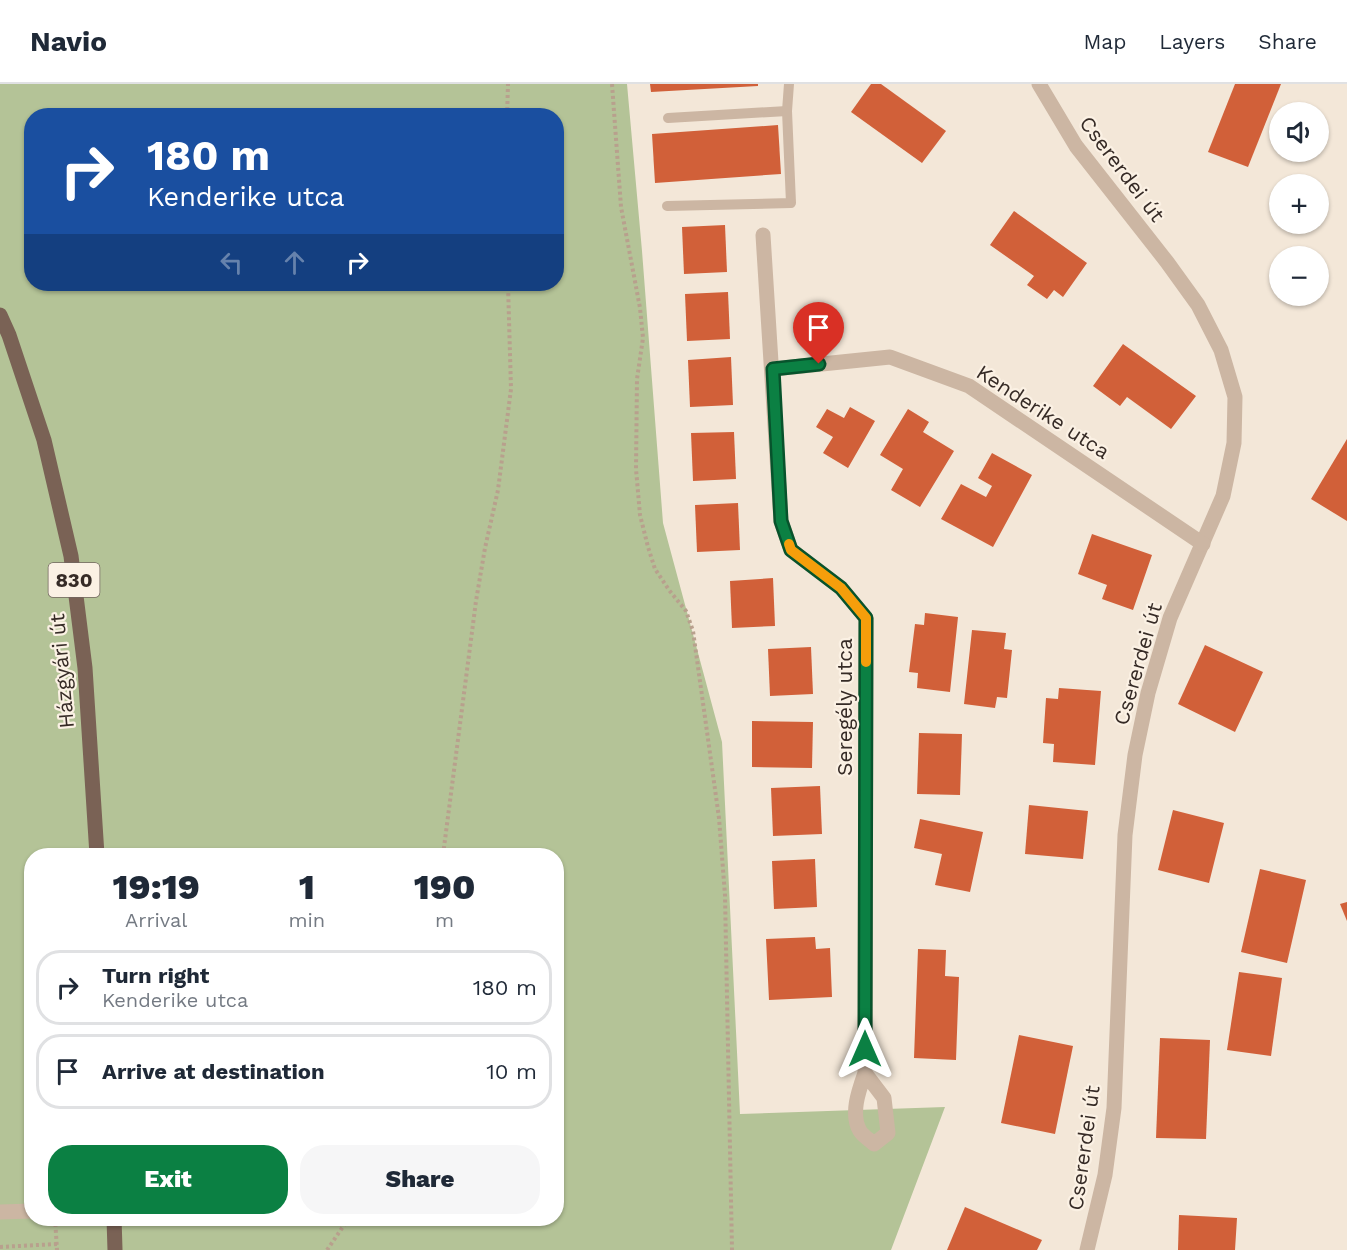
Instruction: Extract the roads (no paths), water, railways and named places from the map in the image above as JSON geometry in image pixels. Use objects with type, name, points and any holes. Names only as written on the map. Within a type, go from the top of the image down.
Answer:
[{"type":"main road","name":"Házgyári út","points":[[0,315],[9,335],[44,440],[71,556],[86,668],[97,848]]},
{"type":"main road","points":[[114,1226],[115,1250]]},
{"type":"street","name":"Csererdei út","points":[[1039,84],[1076,146],[1198,305],[1221,350],[1235,397],[1234,442],[1223,496],[1170,618],[1148,693],[1135,755],[1125,835],[1114,1108],[1105,1175],[1087,1250]]},
{"type":"street","name":"Seregély utca","points":[[763,235],[781,521],[791,550],[841,588],[866,618],[865,1073]]},
{"type":"street","name":"Kenderike utca","points":[[773,369],[890,357],[969,386],[1203,544]]},
{"type":"street","points":[[0,1212],[24,1211]]},
{"type":"lane","points":[[667,206],[790,203],[789,84]]},
{"type":"lane","points":[[668,118],[788,111]]}]
